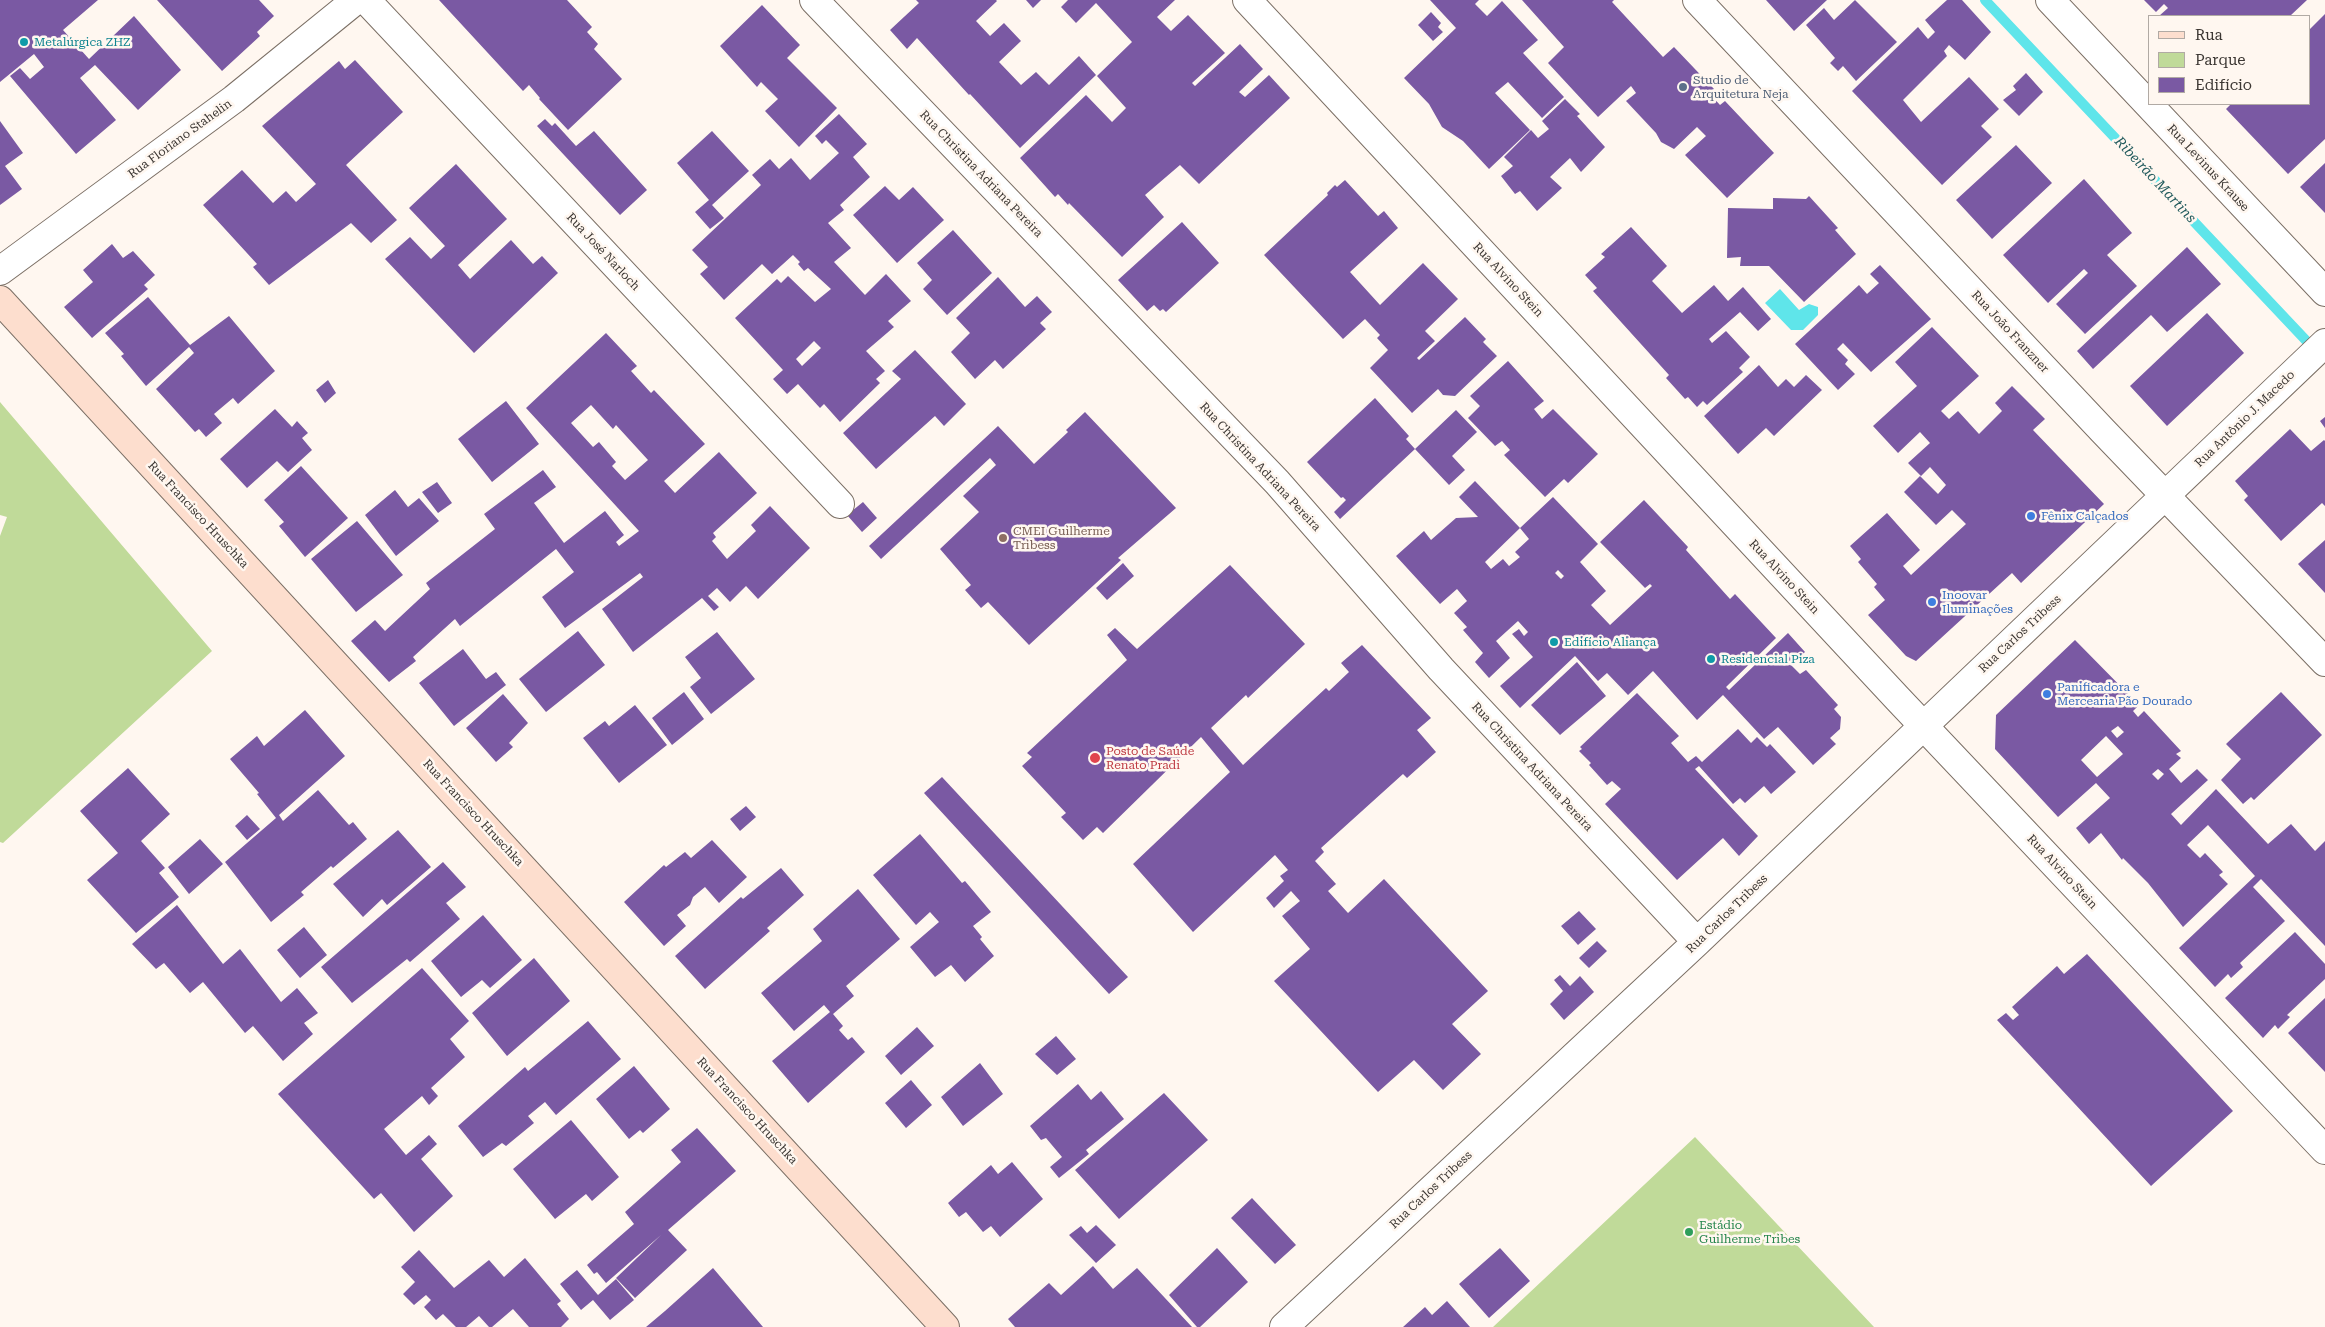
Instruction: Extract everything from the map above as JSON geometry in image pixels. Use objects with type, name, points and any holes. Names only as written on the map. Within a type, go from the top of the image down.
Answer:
[{"type":"main road","name":"Rua Francisco Hruschka","points":[[0,300],[945,1327]]},
{"type":"street","name":"Rua Floriano Stahelin","points":[[0,271],[234,99],[356,0]]},
{"type":"street","name":"Rua José Narloch","points":[[366,0],[840,504]]},
{"type":"street","name":"Rua Christina Adriana Pereira","points":[[814,0],[1277,482],[1440,669],[1698,942]]},
{"type":"street","name":"Rua Alvino Stein","points":[[1247,0],[1923,726],[2325,1150]]},
{"type":"street","name":"Rua João Franzner","points":[[1697,0],[2165,496],[2325,662]]},
{"type":"street","name":"Rua Levinus Krause","points":[[2050,0],[2148,104]]},
{"type":"street","name":"Rua Levinus Krause","points":[[2149,105],[2325,292]]},
{"type":"street","name":"Rua Antônio J. Macedo","points":[[2165,496],[2325,343]]},
{"type":"street","name":"Rua Carlos Tribess","points":[[1284,1327],[1698,942],[2165,496]]},
{"type":"green space","points":[[0,402],[212,651],[3,843],[0,842],[0,536],[7,517],[0,515]]},
{"type":"green space","name":"Estádio Guilherme Tribes","points":[[1695,1137],[1874,1327],[1493,1327]]},
{"type":"water","points":[[1780,289],[1799,310],[1809,304],[1818,307],[1818,315],[1803,330],[1791,330],[1765,303]]},
{"type":"building","points":[[0,0],[98,0],[63,30],[89,59],[134,16],[181,70],[138,110],[95,65],[80,78],[116,120],[76,154],[10,76],[20,68],[30,79],[44,67],[34,54],[0,82]]},
{"type":"building","points":[[157,0],[259,0],[274,16],[257,32],[260,36],[222,71]]},
{"type":"building","points":[[439,0],[567,0],[592,27],[587,32],[598,44],[594,49],[622,79],[568,130],[539,99],[529,85],[523,91]]},
{"type":"building","points":[[916,0],[996,0],[976,21],[990,36],[1004,23],[1021,41],[999,62],[1021,85],[1036,72],[1049,85],[1079,56],[1096,75],[1020,148],[917,38],[907,49],[890,30],[919,3]]},
{"type":"building","points":[[1026,0],[1041,0],[1033,8]]},
{"type":"building","points":[[1068,0],[1175,0],[1157,17],[1171,31],[1188,15],[1225,53],[1192,83],[1195,86],[1240,44],[1263,69],[1239,92],[1245,97],[1269,75],[1290,98],[1199,184],[1180,165],[1145,195],[1164,217],[1122,257],[1069,203],[1068,205],[1058,194],[1055,197],[1020,158],[1086,95],[1112,122],[1126,108],[1097,76],[1132,42],[1096,3],[1076,23],[1061,7]]},
{"type":"building","points":[[1430,0],[1479,0],[1475,4],[1487,16],[1502,1],[1538,40],[1523,53],[1564,97],[1542,118],[1508,82],[1495,93],[1530,130],[1489,169],[1463,141],[1442,127],[1429,104],[1404,78],[1456,28]]},
{"type":"building","points":[[1522,0],[1614,0],[1612,2],[1663,57],[1674,47],[1714,89],[1709,93],[1720,105],[1725,101],[1774,153],[1727,198],[1685,155],[1706,136],[1697,127],[1674,149],[1661,142],[1656,133],[1626,101],[1636,93],[1631,86],[1598,117],[1548,63],[1564,47]]},
{"type":"building","points":[[1766,0],[1827,0],[1794,31]]},
{"type":"building","points":[[1855,0],[1897,42],[1856,81],[1843,66],[1838,71],[1830,63],[1835,58],[1806,25],[1824,8],[1834,20]]},
{"type":"building","points":[[1947,0],[1962,0],[1991,32],[1965,60],[1949,45],[1944,51],[1947,56],[1903,100],[1921,122],[1969,77],[1999,109],[1981,126],[1992,137],[1942,185],[1852,91],[1918,27],[1928,39],[1935,32],[1925,20]]},
{"type":"building","points":[[2144,0],[2307,0],[2291,15],[2160,15],[2168,8],[2164,4],[2156,12]]},
{"type":"building","points":[[762,5],[800,45],[787,58],[837,108],[799,147],[765,111],[778,99],[761,82],[757,87],[720,46]]},
{"type":"building","points":[[1431,12],[1441,23],[1438,27],[1443,32],[1433,41],[1418,25]]},
{"type":"building","points":[[2325,14],[2325,139],[2288,174],[2226,109],[2230,105],[2310,105],[2310,29]]},
{"type":"building","points":[[355,60],[403,112],[346,165],[397,220],[371,243],[351,223],[269,285],[253,267],[257,264],[203,205],[242,170],[273,203],[286,191],[296,202],[316,184],[262,126],[339,61],[345,69]]},
{"type":"building","points":[[2026,73],[2043,92],[2019,116],[2003,100],[2016,90],[2013,86]]},
{"type":"building","points":[[1565,99],[1580,114],[1577,116],[1605,147],[1581,172],[1570,158],[1550,177],[1562,188],[1537,211],[1520,191],[1515,194],[1501,176],[1513,166],[1504,157],[1531,130],[1538,138],[1549,129],[1542,121]]},
{"type":"building","points":[[839,114],[867,144],[853,157],[870,177],[840,205],[844,210],[828,223],[851,248],[834,262],[865,295],[886,274],[911,301],[888,321],[894,327],[866,351],[885,371],[876,379],[880,383],[840,422],[824,404],[820,408],[798,384],[787,394],[773,379],[783,370],[735,318],[777,279],[781,283],[788,276],[815,302],[831,289],[808,268],[804,271],[798,264],[800,262],[793,255],[772,274],[762,264],[724,300],[700,274],[708,267],[692,250],[761,185],[752,175],[770,159],[779,169],[791,158],[810,180],[839,153],[826,140],[822,144],[815,136]],"holes":[[[814,341],[821,348],[802,366],[796,359]]]},
{"type":"building","points":[[545,119],[552,126],[555,123],[576,146],[594,131],[647,190],[620,215],[537,126]]},
{"type":"building","points":[[0,121],[23,153],[5,166],[22,189],[0,205]]},
{"type":"building","points":[[712,131],[749,171],[712,205],[724,218],[710,229],[695,212],[709,200],[677,163]]},
{"type":"building","points":[[2016,145],[2052,183],[1992,239],[1956,200]]},
{"type":"building","points":[[2325,163],[2325,213],[2300,187]]},
{"type":"building","points":[[456,164],[507,219],[458,265],[470,279],[511,240],[533,264],[542,256],[558,273],[474,353],[385,259],[410,237],[431,259],[445,246],[409,208]]},
{"type":"building","points":[[2084,179],[2132,233],[2107,255],[2137,286],[2085,334],[2056,304],[2088,273],[2084,269],[2048,303],[2003,255]]},
{"type":"building","points":[[1345,180],[1378,216],[1384,211],[1398,228],[1350,272],[1380,305],[1423,263],[1458,299],[1425,331],[1435,341],[1417,358],[1419,360],[1465,317],[1486,339],[1483,342],[1497,356],[1455,396],[1443,395],[1438,389],[1412,413],[1370,368],[1388,350],[1377,338],[1380,335],[1365,319],[1343,339],[1264,255],[1328,195],[1327,193],[1335,185],[1337,187]]},
{"type":"building","points":[[885,186],[899,200],[913,187],[944,220],[897,263],[853,215]]},
{"type":"building","points":[[1809,196],[1838,228],[1835,230],[1856,254],[1804,302],[1769,266],[1740,266],[1741,257],[1727,258],[1728,208],[1773,209],[1773,198],[1806,199]]},
{"type":"building","points":[[1182,222],[1219,263],[1166,312],[1163,309],[1160,311],[1154,305],[1147,311],[1118,280]]},
{"type":"building","points":[[1631,227],[1667,266],[1652,281],[1682,313],[1714,285],[1728,301],[1743,287],[1771,319],[1758,331],[1740,312],[1709,339],[1712,343],[1726,331],[1750,357],[1739,368],[1743,372],[1707,405],[1703,401],[1697,407],[1688,397],[1685,399],[1666,378],[1669,375],[1593,291],[1597,288],[1585,275],[1605,257],[1601,254]]},
{"type":"building","points":[[953,230],[992,273],[947,315],[923,289],[932,280],[917,263]]},
{"type":"building","points":[[112,244],[123,258],[133,251],[155,275],[144,285],[148,289],[92,338],[64,307],[93,282],[83,270]]},
{"type":"building","points":[[2187,247],[2221,284],[2167,332],[2151,315],[2093,369],[2077,351]]},
{"type":"building","points":[[1880,265],[1931,319],[1871,372],[1843,343],[1837,349],[1848,360],[1845,364],[1855,374],[1838,390],[1795,344],[1859,285],[1867,294],[1879,283],[1870,274]]},
{"type":"building","points":[[998,277],[1025,307],[1037,296],[1052,312],[1040,323],[1046,329],[1003,369],[995,360],[975,379],[951,352],[970,333],[956,318]]},
{"type":"building","points":[[148,297],[190,345],[229,316],[275,371],[238,404],[233,398],[214,414],[222,423],[206,437],[199,429],[195,432],[156,389],[194,353],[189,347],[146,386],[121,356],[124,354],[105,333]]},
{"type":"building","points":[[2207,313],[2244,353],[2167,426],[2130,386]]},
{"type":"building","points":[[1932,327],[1979,376],[1941,411],[1949,419],[1958,411],[1979,434],[2002,411],[1995,403],[2012,386],[2045,419],[2033,430],[2104,504],[2021,583],[2012,573],[1916,661],[1906,656],[1868,615],[1885,600],[1874,587],[1877,584],[1858,562],[1861,559],[1850,546],[1887,513],[1920,550],[1903,566],[1911,575],[1966,524],[1952,510],[1936,525],[1904,492],[1920,476],[1938,494],[1946,485],[1930,467],[1921,476],[1908,463],[1930,443],[1920,432],[1898,453],[1873,426],[1917,386],[1895,362]]},
{"type":"building","points":[[606,333],[637,366],[631,371],[651,393],[654,390],[705,444],[664,481],[675,493],[719,452],[757,493],[713,533],[716,537],[712,541],[727,559],[756,531],[751,525],[770,506],[810,548],[758,599],[746,586],[730,602],[717,588],[708,596],[719,607],[714,611],[702,598],[633,652],[602,609],[643,577],[640,573],[565,628],[542,597],[574,572],[556,549],[460,626],[455,619],[413,657],[416,661],[389,682],[351,641],[375,620],[385,631],[430,589],[426,583],[495,529],[484,514],[543,470],[556,487],[534,503],[564,543],[605,511],[624,535],[616,542],[619,546],[639,531],[526,408]],"holes":[[[591,405],[613,429],[616,425],[648,460],[625,480],[612,466],[616,462],[599,442],[593,447],[571,423]]]},
{"type":"building","points":[[915,350],[966,404],[944,426],[935,416],[876,469],[843,433],[901,379],[892,371]]},
{"type":"building","points":[[1508,361],[1544,401],[1534,409],[1542,419],[1553,409],[1598,454],[1568,483],[1564,479],[1545,497],[1504,455],[1510,450],[1502,441],[1495,446],[1468,418],[1480,406],[1470,396]]},
{"type":"building","points":[[1759,365],[1778,387],[1786,379],[1794,387],[1806,375],[1822,390],[1774,436],[1766,428],[1738,454],[1704,416]]},
{"type":"building","points":[[328,380],[336,393],[325,403],[316,390]]},
{"type":"building","points":[[1375,398],[1409,436],[1406,439],[1415,449],[1340,519],[1334,512],[1346,500],[1343,497],[1341,498],[1307,462]]},
{"type":"building","points":[[506,401],[539,444],[492,482],[458,439]]},
{"type":"building","points":[[275,409],[292,427],[297,421],[308,433],[302,438],[312,450],[288,472],[277,461],[247,488],[220,459]]},
{"type":"building","points":[[1456,410],[1477,432],[1452,456],[1465,470],[1449,485],[1415,449]]},
{"type":"building","points":[[1085,412],[1176,508],[1118,558],[1121,560],[1029,645],[988,602],[981,608],[965,590],[971,585],[940,549],[979,512],[963,496],[996,465],[990,458],[881,559],[869,546],[998,426],[1034,464],[1068,432],[1066,430]]},
{"type":"building","points":[[2325,417],[2325,428],[2320,421]]},
{"type":"building","points":[[2290,429],[2311,451],[2325,441],[2325,506],[2322,503],[2281,541],[2244,500],[2248,496],[2235,481]]},
{"type":"building","points":[[301,466],[348,518],[305,557],[279,526],[284,522],[264,500]]},
{"type":"building","points":[[1475,481],[1520,528],[1553,497],[1598,544],[1580,562],[1606,591],[1591,605],[1610,625],[1652,586],[1650,584],[1645,588],[1600,542],[1644,500],[1688,547],[1686,550],[1730,599],[1735,594],[1776,638],[1726,687],[1729,690],[1788,633],[1805,652],[1791,665],[1800,674],[1806,670],[1838,705],[1834,709],[1841,717],[1840,729],[1830,738],[1836,744],[1813,765],[1778,727],[1764,739],[1723,695],[1697,720],[1653,671],[1628,695],[1607,673],[1598,681],[1575,656],[1520,708],[1500,686],[1533,657],[1512,634],[1519,629],[1524,636],[1528,632],[1518,621],[1496,641],[1510,658],[1489,678],[1475,662],[1483,653],[1463,630],[1467,627],[1454,613],[1467,601],[1457,589],[1440,604],[1396,556],[1424,531],[1431,540],[1456,518],[1478,517],[1459,497]],"holes":[[[1520,528],[1529,539],[1515,552],[1520,557],[1509,566],[1503,559],[1491,569],[1485,562]],[[1558,570],[1564,576],[1561,579],[1555,573]]]},
{"type":"building","points":[[437,482],[452,503],[438,513],[422,492]]},
{"type":"building","points":[[395,490],[408,507],[419,498],[439,521],[396,556],[365,515]]},
{"type":"building","points":[[863,502],[877,518],[862,532],[847,515]]},
{"type":"building","points":[[357,521],[403,575],[356,612],[311,559]]},
{"type":"building","points":[[2325,540],[2325,593],[2298,564]]},
{"type":"building","points":[[1123,563],[1134,576],[1107,600],[1096,588]]},
{"type":"building","points":[[1230,565],[1305,644],[1248,698],[1246,695],[1211,728],[1243,765],[1326,688],[1329,691],[1349,672],[1341,663],[1362,645],[1431,718],[1417,730],[1436,752],[1407,778],[1403,774],[1321,848],[1324,852],[1315,861],[1336,884],[1328,891],[1348,913],[1384,879],[1488,991],[1452,1024],[1481,1054],[1443,1090],[1414,1060],[1378,1092],[1274,981],[1310,949],[1282,916],[1300,901],[1291,891],[1274,908],[1266,898],[1284,881],[1280,876],[1288,870],[1275,855],[1193,932],[1133,864],[1230,772],[1201,737],[1103,833],[1097,827],[1083,840],[1061,817],[1066,813],[1022,766],[1032,757],[1027,753],[1127,660],[1107,635],[1115,628],[1137,649]]},
{"type":"building","points":[[578,631],[605,665],[546,712],[519,679]]},
{"type":"building","points":[[717,632],[755,679],[711,714],[690,687],[701,678],[685,657]]},
{"type":"building","points":[[2075,640],[2139,705],[2133,711],[2138,717],[2144,711],[2181,751],[2176,754],[2181,758],[2169,769],[2181,783],[2197,769],[2208,780],[2171,814],[2181,825],[2216,789],[2268,844],[2291,824],[2315,851],[2325,841],[2325,946],[2261,879],[2253,887],[2285,921],[2240,963],[2243,967],[2231,978],[2228,974],[2215,987],[2179,948],[2255,876],[2208,825],[2187,845],[2200,858],[2205,853],[2223,872],[2219,875],[2228,884],[2183,927],[2148,883],[2123,858],[2122,860],[2101,833],[2089,844],[2076,828],[2110,798],[2096,783],[2058,817],[1995,749],[1996,715]],"holes":[[[2118,726],[2124,732],[2117,738],[2111,731]],[[2106,736],[2123,754],[2097,777],[2081,760]],[[2158,769],[2164,774],[2158,780],[2152,774]]]},
{"type":"building","points":[[463,649],[486,679],[496,672],[506,685],[454,726],[419,683]]},
{"type":"building","points":[[1577,662],[1606,696],[1560,735],[1531,705]]},
{"type":"building","points":[[684,692],[704,719],[672,745],[652,718]]},
{"type":"building","points":[[2281,692],[2322,735],[2254,800],[2251,797],[2243,804],[2221,780],[2241,759],[2226,744]]},
{"type":"building","points":[[1637,693],[1679,736],[1671,743],[1688,762],[1696,756],[1702,762],[1738,729],[1751,743],[1757,737],[1767,747],[1770,744],[1796,772],[1771,794],[1764,786],[1745,803],[1740,798],[1733,804],[1699,766],[1695,769],[1758,836],[1739,856],[1723,838],[1677,880],[1605,804],[1621,789],[1612,781],[1607,785],[1589,765],[1591,763],[1579,751],[1582,749],[1580,747]]},
{"type":"building","points":[[503,694],[528,723],[509,743],[513,747],[496,762],[466,728]]},
{"type":"building","points":[[635,705],[667,745],[619,783],[583,738],[605,721],[609,726]]},
{"type":"building","points":[[305,710],[345,756],[279,815],[283,821],[318,790],[349,825],[353,822],[367,839],[333,868],[331,866],[301,892],[304,895],[271,922],[225,862],[276,818],[257,794],[259,793],[230,759],[257,736],[264,746]]},
{"type":"building","points":[[128,768],[170,814],[141,841],[165,868],[159,873],[179,897],[136,933],[87,880],[118,853],[80,811]]},
{"type":"building","points":[[942,777],[1128,977],[1109,994],[924,793]]},
{"type":"building","points":[[746,806],[756,817],[740,831],[730,819]]},
{"type":"building","points":[[247,815],[260,829],[247,840],[235,826]]},
{"type":"building","points":[[398,830],[431,867],[387,905],[382,899],[363,917],[333,884]]},
{"type":"building","points":[[920,834],[962,883],[965,881],[991,912],[973,926],[982,937],[980,939],[994,956],[965,982],[951,965],[935,977],[910,947],[939,922],[930,912],[916,925],[873,875]]},
{"type":"building","points":[[200,839],[223,864],[189,894],[168,867]]},
{"type":"building","points":[[712,840],[747,877],[719,903],[705,887],[693,897],[690,905],[677,915],[686,926],[664,946],[624,902],[664,865],[666,867],[685,852],[691,858]]},
{"type":"building","points":[[443,862],[466,887],[446,903],[460,919],[410,962],[407,959],[352,1003],[321,967]]},
{"type":"building","points":[[781,868],[804,895],[767,928],[770,931],[705,989],[675,956],[741,897],[743,899]]},
{"type":"building","points":[[858,889],[900,939],[846,986],[854,996],[833,1014],[843,1026],[839,1030],[848,1040],[852,1037],[865,1052],[808,1103],[772,1061],[830,1012],[824,1005],[794,1031],[761,993],[822,941],[813,929]]},
{"type":"building","points":[[177,905],[223,964],[240,949],[281,1002],[297,988],[318,1013],[304,1023],[313,1034],[283,1061],[253,1026],[245,1033],[203,982],[190,993],[164,963],[156,969],[132,944]]},
{"type":"building","points":[[1579,911],[1596,929],[1578,945],[1561,926]]},
{"type":"building","points":[[483,915],[522,960],[490,988],[482,980],[461,997],[431,961]]},
{"type":"building","points":[[304,927],[327,955],[300,978],[277,950]]},
{"type":"building","points":[[2295,932],[2325,964],[2325,979],[2287,1015],[2290,1017],[2278,1029],[2275,1025],[2263,1038],[2225,998]]},
{"type":"building","points":[[1597,941],[1607,951],[1589,968],[1579,958]]},
{"type":"building","points":[[2087,954],[2233,1111],[2151,1186],[1997,1020],[2006,1013],[2013,1020],[2019,1015],[2012,1007],[2057,966],[2064,974]]},
{"type":"building","points":[[534,958],[570,1001],[507,1056],[472,1013]]},
{"type":"building","points":[[422,968],[469,1021],[450,1039],[465,1057],[431,1088],[438,1096],[429,1105],[422,1096],[384,1129],[406,1155],[429,1135],[437,1144],[421,1159],[453,1196],[414,1232],[381,1193],[374,1199],[278,1094]]},
{"type":"building","points":[[1560,975],[1570,986],[1580,976],[1594,992],[1564,1020],[1550,1004],[1563,991],[1554,980]]},
{"type":"building","points":[[2325,998],[2325,1072],[2288,1033]]},
{"type":"building","points":[[588,1021],[621,1059],[556,1115],[545,1102],[528,1116],[534,1123],[506,1146],[502,1143],[483,1157],[458,1126],[525,1067],[528,1071]]},
{"type":"building","points":[[917,1027],[934,1046],[901,1075],[885,1056]]},
{"type":"building","points":[[1056,1036],[1076,1059],[1057,1075],[1035,1054]]},
{"type":"building","points":[[980,1063],[1003,1094],[963,1126],[941,1097]]},
{"type":"building","points":[[634,1066],[670,1109],[643,1133],[640,1130],[629,1139],[596,1099]]},
{"type":"building","points":[[911,1080],[932,1105],[906,1128],[885,1103]]},
{"type":"building","points":[[1078,1084],[1091,1100],[1101,1091],[1124,1119],[1086,1150],[1089,1154],[1059,1178],[1050,1167],[1062,1157],[1046,1138],[1041,1140],[1030,1126]]},
{"type":"building","points":[[1164,1093],[1208,1140],[1119,1219],[1075,1170]]},
{"type":"building","points":[[571,1120],[619,1177],[592,1201],[586,1194],[555,1219],[513,1169]]},
{"type":"building","points":[[697,1128],[736,1171],[668,1230],[687,1250],[635,1298],[616,1278],[661,1235],[606,1283],[597,1272],[594,1274],[587,1265],[634,1224],[625,1212],[681,1162],[671,1150]]},
{"type":"building","points":[[1012,1162],[1043,1199],[1000,1237],[991,1226],[983,1232],[966,1212],[959,1217],[948,1203],[991,1165],[998,1174]]},
{"type":"building","points":[[1252,1198],[1296,1245],[1275,1264],[1231,1218]]},
{"type":"building","points":[[1096,1225],[1116,1245],[1096,1263],[1069,1235],[1081,1226],[1087,1233]]},
{"type":"building","points":[[1217,1248],[1248,1282],[1200,1327],[1197,1327],[1169,1295]]},
{"type":"building","points":[[1500,1248],[1530,1281],[1489,1318],[1459,1284]]},
{"type":"building","points":[[419,1250],[454,1288],[489,1260],[504,1277],[525,1258],[561,1301],[557,1304],[569,1319],[561,1327],[529,1327],[513,1309],[492,1327],[489,1327],[479,1316],[466,1327],[456,1327],[443,1314],[436,1320],[424,1307],[431,1300],[426,1295],[414,1305],[403,1294],[415,1282],[401,1267]]},
{"type":"building","points":[[1093,1266],[1113,1289],[1137,1268],[1192,1327],[1015,1327],[1008,1319],[1049,1283],[1061,1295]]},
{"type":"building","points":[[713,1268],[763,1327],[646,1327],[665,1311]]},
{"type":"building","points":[[577,1270],[598,1295],[616,1279],[634,1300],[610,1320],[593,1300],[581,1310],[560,1284]]},
{"type":"building","points":[[1447,1301],[1470,1327],[1403,1327],[1425,1307],[1432,1315]]},
{"type":"waterway","name":"Ribeirão Martins","points":[[1985,0],[2315,350]]},
{"type":"place","name":"Metalúrgica ZHZ","points":[[24,42]]},
{"type":"place","name":"Studio de Arquitetura Neja","points":[[1683,87]]},
{"type":"place","name":"Fênix Calçados","points":[[2031,516]]},
{"type":"place","name":"CMEI Guilherme Tribess","points":[[1003,538]]},
{"type":"place","name":"Inoovar Iluminações","points":[[1932,602]]},
{"type":"place","name":"Edifício Aliança","points":[[1554,642]]},
{"type":"place","name":"Residencial Piza","points":[[1711,659]]},
{"type":"place","name":"Panificadora e Mercearia Pão Dourado","points":[[2047,694]]},
{"type":"place","name":"Posto de Saúde Renato Pradi","points":[[1095,758]]},
{"type":"place","name":"Estádio Guilherme Tribes","points":[[1689,1232]]}]
